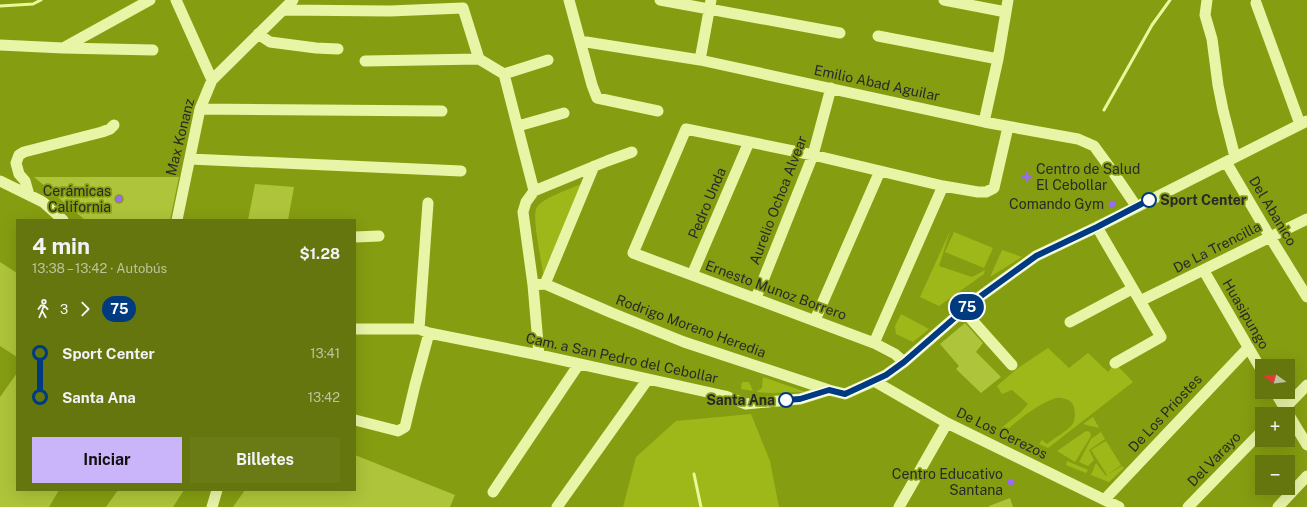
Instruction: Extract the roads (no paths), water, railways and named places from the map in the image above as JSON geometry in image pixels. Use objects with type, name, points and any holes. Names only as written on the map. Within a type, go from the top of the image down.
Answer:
[{"type":"street","points":[[63,48],[150,0]]},
{"type":"street","points":[[176,0],[212,80]]},
{"type":"street","name":"Max Konanz","points":[[177,219],[200,108],[212,80],[293,0]]},
{"type":"street","points":[[570,0],[592,85],[597,98],[658,111]]},
{"type":"street","points":[[660,0],[710,4],[840,33]]},
{"type":"street","points":[[944,0],[1006,12]]},
{"type":"street","points":[[984,122],[998,59],[1008,0]]},
{"type":"street","name":"Del Abanico","points":[[1207,0],[1205,15],[1212,39],[1218,85],[1231,159],[1270,237],[1307,297]]},
{"type":"street","points":[[1256,3],[1303,123]]},
{"type":"street","points":[[700,60],[710,4]]},
{"type":"street","points":[[283,10],[390,11],[462,8],[479,59]]},
{"type":"street","points":[[258,34],[270,42],[316,48],[338,49]]},
{"type":"street","points":[[878,36],[998,59]]},
{"type":"street","name":"Emilio Abad Aguilar","points":[[580,41],[700,60],[984,122],[1078,139],[1094,146],[1114,172],[1136,206]]},
{"type":"street","points":[[0,45],[153,50]]},
{"type":"street","points":[[365,61],[479,59],[504,74],[534,191]]},
{"type":"street","points":[[504,74],[548,60]]},
{"type":"street","name":"Aurelio Ochoa Alvear","points":[[756,298],[813,155],[831,88]]},
{"type":"street","points":[[200,108],[442,111]]},
{"type":"street","points":[[518,126],[564,114]]},
{"type":"street","name":"Cam. a San Pedro del Cebollar","points":[[356,329],[424,331],[725,396],[746,404],[800,399],[829,390],[845,394],[886,375],[904,362],[974,301],[1036,256],[1097,227],[1303,123]]},
{"type":"street","points":[[29,195],[25,181],[19,174],[16,163],[19,155],[24,152],[102,132],[114,126]]},
{"type":"street","points":[[749,142],[813,155],[943,186],[986,192],[994,188],[1008,127]]},
{"type":"street","name":"Ernesto Munoz Borrero","points":[[749,142],[686,129],[633,253],[874,343],[895,354],[904,362]]},
{"type":"street","name":"Pedro Unda","points":[[692,275],[749,142]]},
{"type":"street","points":[[539,355],[533,285],[523,212],[526,202],[534,191],[632,152]]},
{"type":"street","points":[[190,159],[461,171]]},
{"type":"street","points":[[533,285],[545,284],[594,166]]},
{"type":"street","points":[[814,320],[880,171]]},
{"type":"street","points":[[0,181],[43,202],[62,219]]},
{"type":"street","points":[[874,343],[943,186]]},
{"type":"street","points":[[356,420],[398,431],[405,427],[415,385],[424,331],[428,203]]},
{"type":"street","name":"De La Trencilla","points":[[1140,302],[1307,219]]},
{"type":"street","points":[[1097,227],[1161,338],[1115,363]]},
{"type":"street","points":[[356,237],[379,236]]},
{"type":"street","name":"Huasipungo","points":[[1204,271],[1255,360]]},
{"type":"street","name":"Rodrigo Moreno Heredia","points":[[545,284],[684,342],[829,390]]},
{"type":"street","points":[[1070,322],[1132,288]]},
{"type":"street","points":[[963,310],[1012,365]]},
{"type":"street","name":"De Los Priostes","points":[[1105,499],[1248,348]]},
{"type":"street","points":[[493,492],[579,364]]},
{"type":"street","points":[[557,507],[648,379]]},
{"type":"street","name":"De Los Cerezos","points":[[874,381],[947,423],[1119,507]]},
{"type":"street","points":[[1286,407],[1307,385]]},
{"type":"street","points":[[900,507],[947,423]]},
{"type":"street","points":[[1295,429],[1307,445]]},
{"type":"street","name":"Del Varayo","points":[[1188,507],[1255,438]]},
{"type":"street","points":[[1278,507],[1307,476]]},
{"type":"street","points":[[212,507],[217,491]]},
{"type":"waterway","points":[[0,6],[33,4],[41,0]]},
{"type":"waterway","points":[[1104,110],[1152,25],[1170,0]]},
{"type":"waterway","points":[[694,474],[701,507]]},
{"type":"place","name":"Centro de Salud El Cebollar","points":[[1027,177]]},
{"type":"place","name":"Cerámicas California","points":[[119,199]]},
{"type":"place","name":"Sport Center","points":[[1149,200]]},
{"type":"place","name":"Comando Gym","points":[[1112,204]]},
{"type":"place","name":"Santa Ana","points":[[786,400]]},
{"type":"place","name":"Centro Educativo Santana","points":[[1011,482]]}]
